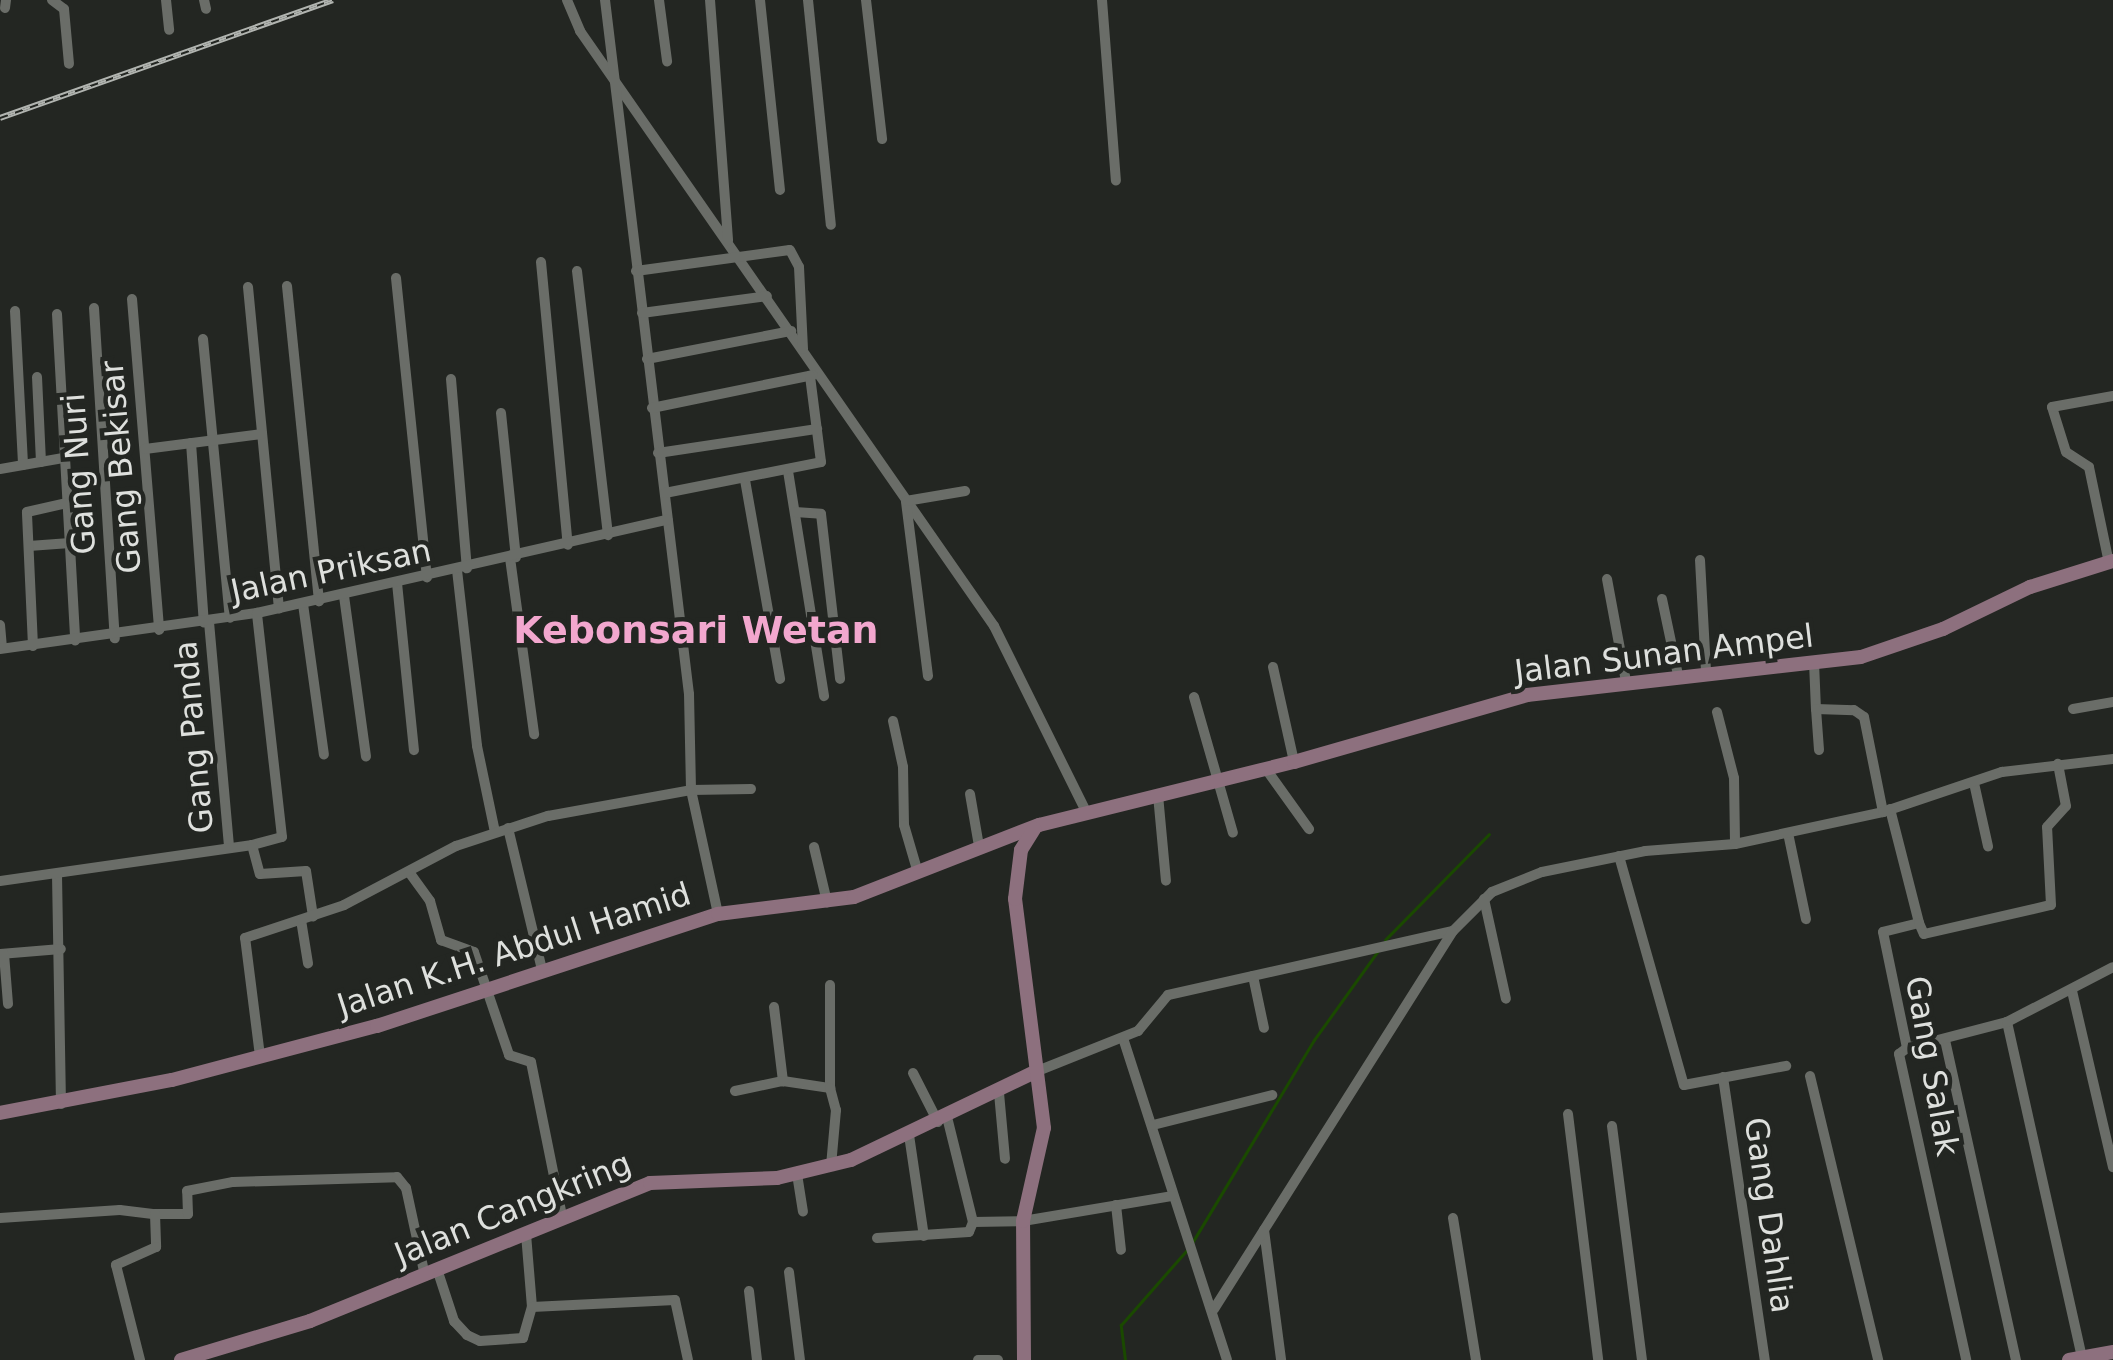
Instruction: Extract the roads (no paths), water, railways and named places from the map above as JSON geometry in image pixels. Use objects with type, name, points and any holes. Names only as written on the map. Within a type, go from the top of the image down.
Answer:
[{"type":"street","points":[[52,0],[64,9],[69,64]]},
{"type":"street","points":[[166,0],[170,30]]},
{"type":"street","points":[[567,0],[611,74],[791,331],[814,375],[994,626],[1087,813]]},
{"type":"street","points":[[605,0],[689,694],[690,790],[718,914]]},
{"type":"street","points":[[659,0],[667,61]]},
{"type":"street","points":[[710,0],[728,240]]},
{"type":"street","points":[[760,0],[780,190]]},
{"type":"street","points":[[808,0],[831,225]]},
{"type":"street","points":[[866,0],[882,139]]},
{"type":"street","points":[[1102,0],[1116,180]]},
{"type":"street","points":[[636,272],[793,252],[803,350]]},
{"type":"street","points":[[541,262],[568,545]]},
{"type":"street","points":[[577,272],[608,535]]},
{"type":"street","points":[[396,278],[427,577]]},
{"type":"street","points":[[287,286],[318,601]]},
{"type":"street","points":[[248,287],[279,609]]},
{"type":"street","points":[[642,313],[767,296]]},
{"type":"street","name":"Gang Bekisar","points":[[132,299],[159,630]]},
{"type":"street","name":"Gang Nuri","points":[[94,308],[115,638]]},
{"type":"street","points":[[15,311],[23,465]]},
{"type":"street","points":[[57,314],[76,641]]},
{"type":"street","points":[[647,359],[791,331]]},
{"type":"street","points":[[203,339],[230,618]]},
{"type":"street","points":[[652,408],[814,375]]},
{"type":"street","points":[[664,492],[744,480],[822,462],[814,375]]},
{"type":"street","points":[[37,377],[41,462]]},
{"type":"street","points":[[451,379],[477,746],[495,832]]},
{"type":"street","points":[[2111,562],[2090,468],[2066,452],[2052,407],[2113,396]]},
{"type":"street","points":[[501,413],[534,734]]},
{"type":"street","points":[[40,421],[61,418]]},
{"type":"street","points":[[658,453],[816,428]]},
{"type":"street","points":[[146,449],[262,434]]},
{"type":"street","name":"Gang Panda","points":[[191,443],[229,848]]},
{"type":"street","points":[[0,470],[63,458]]},
{"type":"street","points":[[788,471],[824,696]]},
{"type":"street","points":[[744,480],[780,679]]},
{"type":"street","points":[[906,500],[966,492]]},
{"type":"street","points":[[906,500],[928,676]]},
{"type":"street","points":[[32,646],[29,508],[67,503]]},
{"type":"street","points":[[795,512],[820,514],[840,678]]},
{"type":"street","name":"Jalan Priksan","points":[[1,649],[115,638],[279,609],[668,520]]},
{"type":"street","points":[[29,546],[70,542]]},
{"type":"street","points":[[1700,560],[1706,672]]},
{"type":"street","name":"Jalan Sunan Ampel","points":[[1039,825],[1294,762],[1527,695],[1706,672],[1815,686],[2030,588],[2111,562]]},
{"type":"street","points":[[1607,579],[1626,682]]},
{"type":"street","points":[[398,583],[414,750]]},
{"type":"street","points":[[344,596],[366,757]]},
{"type":"street","points":[[1662,599],[1678,675]]},
{"type":"street","points":[[303,604],[324,755]]},
{"type":"street","points":[[0,882],[252,845],[282,837],[258,613]]},
{"type":"street","points":[[0,624],[1,649]]},
{"type":"street","points":[[1273,668],[1294,762]]},
{"type":"street","points":[[1815,686],[1819,750]]},
{"type":"street","points":[[1815,686],[1862,713],[1886,811],[1924,934],[2054,902],[2047,827],[2066,806],[2058,764]]},
{"type":"street","points":[[1194,697],[1234,833]]},
{"type":"street","points":[[2074,709],[2113,702]]},
{"type":"street","points":[[1717,712],[1734,778],[1736,844]]},
{"type":"street","points":[[893,721],[903,767],[904,825],[918,873]]},
{"type":"street","points":[[1214,1309],[1454,931],[1484,899],[1542,872],[1619,856],[1736,844],[1886,811],[1974,782],[2058,764],[2113,759]]},
{"type":"street","points":[[1266,768],[1295,816],[1309,829]]},
{"type":"street","points":[[1974,782],[1988,846]]},
{"type":"street","points":[[260,1056],[242,942],[307,918],[508,828],[690,790],[751,789]]},
{"type":"street","points":[[970,794],[980,846]]},
{"type":"street","points":[[1158,795],[1166,881]]},
{"type":"street","points":[[1024,1360],[1023,1222],[1044,1128],[1016,947],[1020,858],[1039,825]]},
{"type":"street","name":"Jalan K.H. Abdul Hamid","points":[[0,1114],[60,1104],[260,1056],[486,990],[718,914],[828,902],[918,873],[1039,825]]},
{"type":"street","points":[[508,828],[542,970]]},
{"type":"street","points":[[1788,833],[1806,919]]},
{"type":"street","points":[[999,838],[1020,858]]},
{"type":"street","points":[[252,845],[260,874],[306,872],[308,963]]},
{"type":"street","points":[[814,846],[828,902]]},
{"type":"street","points":[[1619,856],[1683,1083],[1786,1066]]},
{"type":"street","points":[[409,872],[430,902],[441,940],[474,952],[509,1055],[531,1062],[562,1216]]},
{"type":"street","points":[[57,874],[61,948],[60,1104]]},
{"type":"street","points":[[1484,899],[1506,999]]},
{"type":"street","name":"Gang Salak","points":[[1918,924],[1883,932],[1907,1048],[1899,1054],[1966,1360]]},
{"type":"street","points":[[1035,1072],[1123,1038],[1149,1020],[1168,995],[1454,931]]},
{"type":"street","points":[[8,1004],[2,954],[61,948]]},
{"type":"street","points":[[1907,1048],[2007,1022],[2113,968]]},
{"type":"street","points":[[1253,976],[1264,1028]]},
{"type":"street","points":[[830,985],[830,1088],[836,1110],[831,1166]]},
{"type":"street","points":[[2072,991],[2113,1167]]},
{"type":"street","points":[[774,1006],[782,1080]]},
{"type":"street","points":[[2007,1022],[2075,1359],[2113,1352]]},
{"type":"street","points":[[1123,1038],[1214,1309],[1227,1360]]},
{"type":"street","points":[[1944,1040],[2016,1360]]},
{"type":"street","name":"Jalan Cangkring","points":[[181,1360],[310,1322],[432,1274],[562,1216],[668,1178],[797,1174],[831,1166],[909,1136],[1035,1072]]},
{"type":"street","points":[[877,1238],[970,1232],[973,1222],[943,1120],[913,1073]]},
{"type":"street","points":[[1810,1076],[1878,1360]]},
{"type":"street","name":"Gang Dahlia","points":[[1723,1077],[1765,1360]]},
{"type":"street","points":[[734,1091],[782,1080],[830,1088]]},
{"type":"street","points":[[999,1093],[1005,1159]]},
{"type":"street","points":[[1152,1125],[1272,1095]]},
{"type":"street","points":[[1568,1114],[1598,1360]]},
{"type":"street","points":[[1612,1126],[1642,1360]]},
{"type":"street","points":[[909,1136],[924,1236]]},
{"type":"street","points":[[797,1174],[803,1212]]},
{"type":"street","points":[[0,1218],[120,1210],[187,1214],[187,1191],[233,1182],[397,1177],[406,1188],[432,1274],[454,1321],[474,1339],[523,1338],[532,1307],[526,1234]]},
{"type":"street","points":[[973,1222],[1023,1222],[1173,1196]]},
{"type":"street","points":[[1116,1205],[1121,1250]]},
{"type":"street","points":[[140,1360],[116,1265],[156,1248],[155,1214]]},
{"type":"street","points":[[1453,1218],[1476,1360]]},
{"type":"street","points":[[1264,1230],[1281,1360]]},
{"type":"street","points":[[790,1272],[800,1360]]},
{"type":"street","points":[[749,1291],[757,1360]]},
{"type":"street","points":[[532,1307],[675,1300],[688,1360]]},
{"type":"street","points":[[978,1360],[998,1360]]},
{"type":"waterway","points":[[1385,940],[1489,834]]},
{"type":"waterway","points":[[1192,1243],[1314,1040],[1378,951]]},
{"type":"waterway","points":[[1125,1360],[1121,1325],[1187,1250]]},
{"type":"railway","points":[[0,118],[333,0]]},
{"type":"district","name":"Kebonsari Wetan","points":[[696,631]]}]
